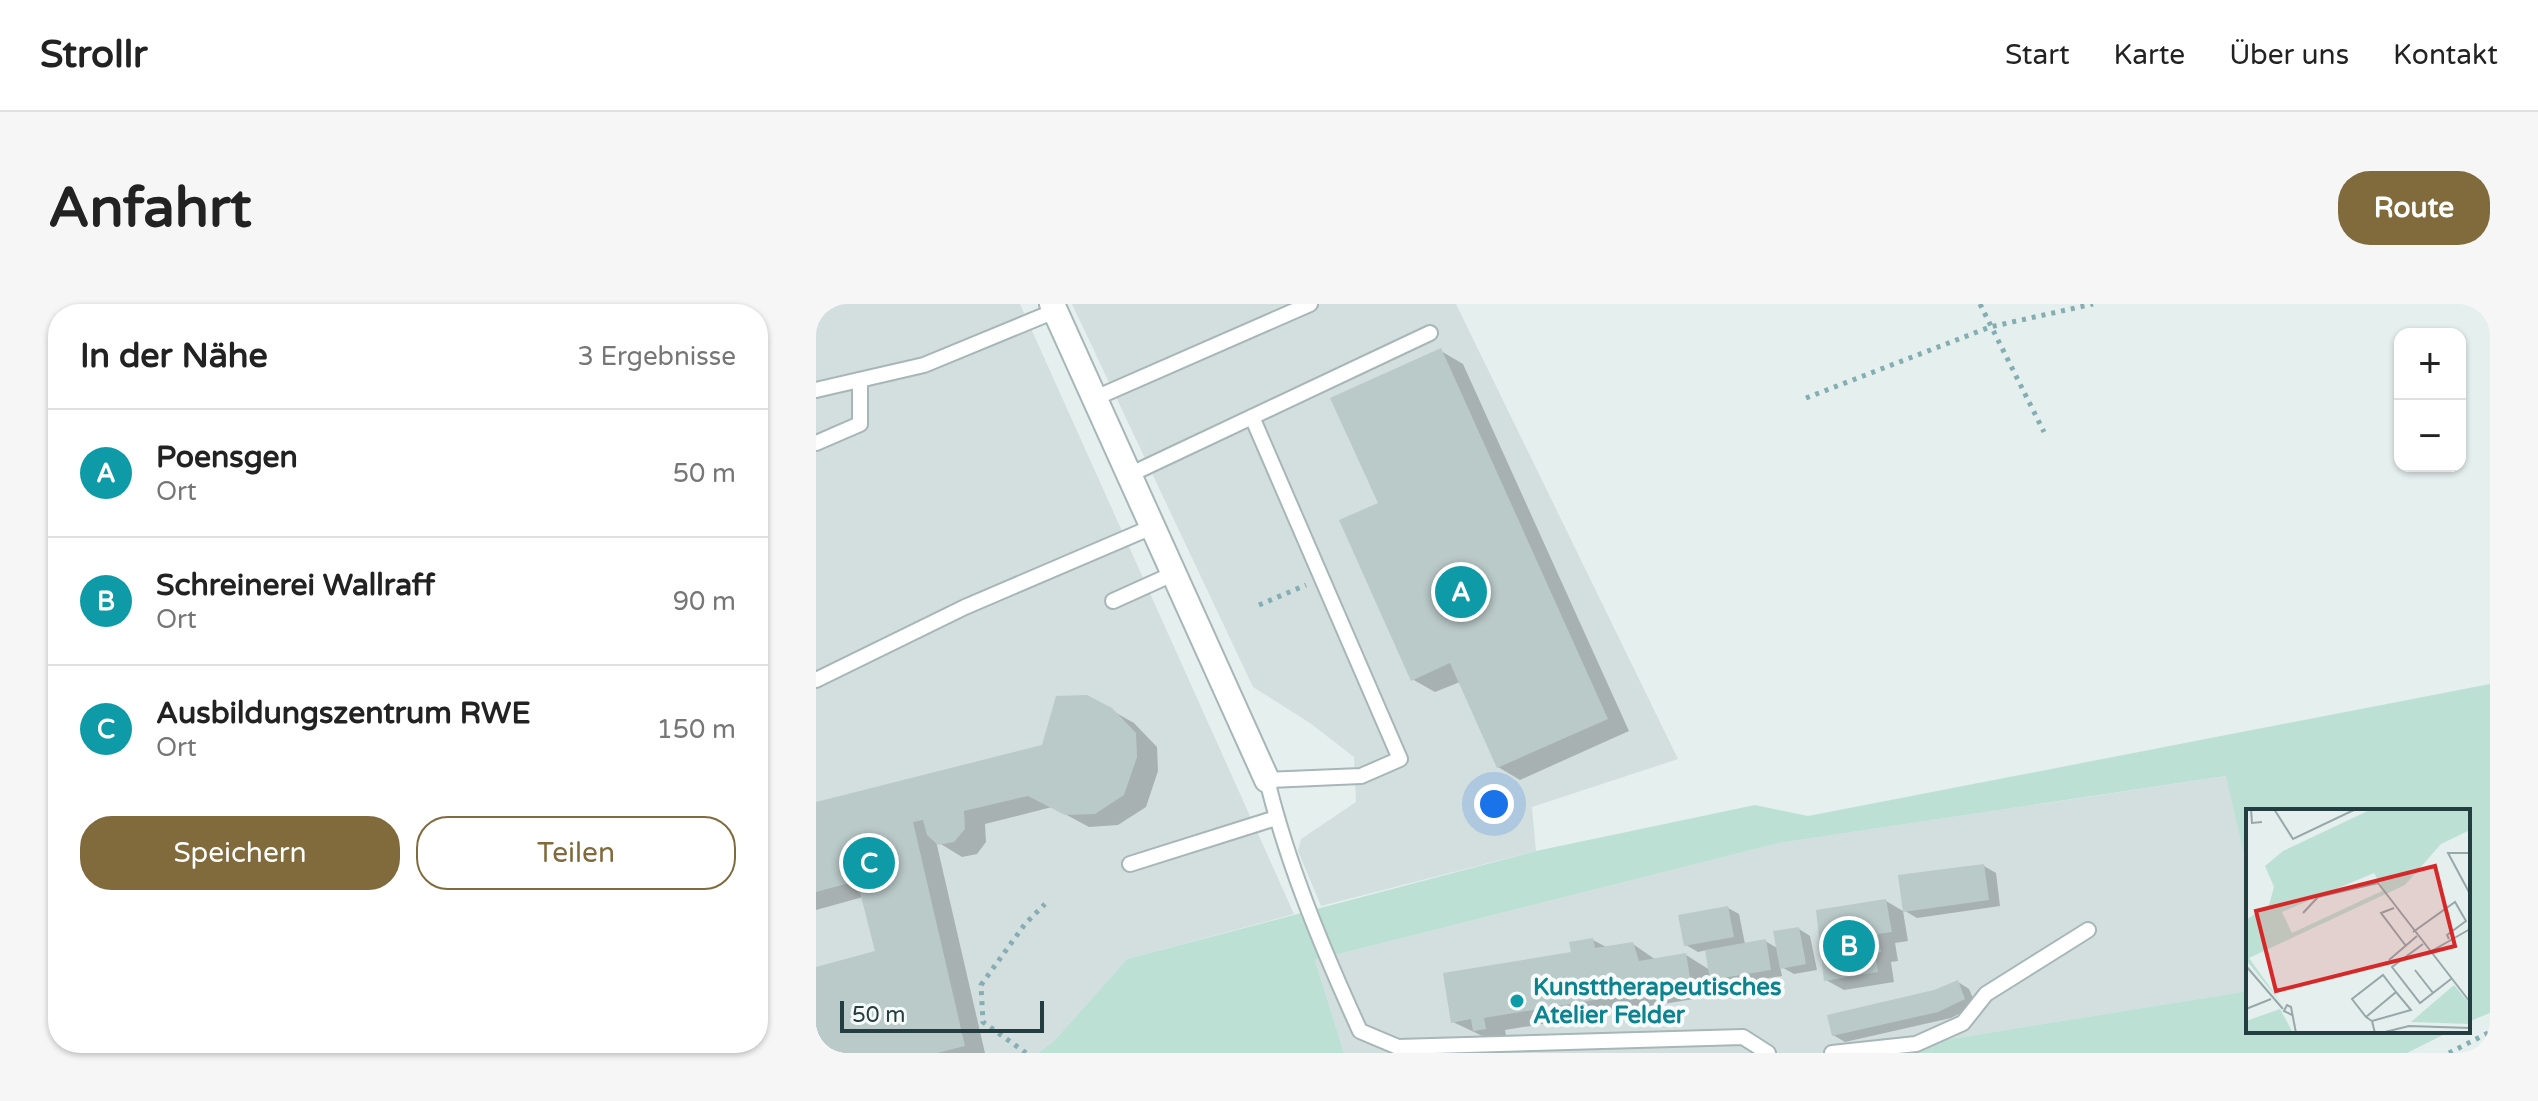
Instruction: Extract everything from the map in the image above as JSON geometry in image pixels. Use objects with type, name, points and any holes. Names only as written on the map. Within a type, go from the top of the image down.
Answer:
[{"type":"street","points":[[1053,307],[1267,780]]},
{"type":"lane","points":[[1093,399],[1310,304]]},
{"type":"lane","points":[[816,390],[924,365],[1053,307]]},
{"type":"lane","points":[[1129,475],[1430,333]]},
{"type":"lane","points":[[816,443],[860,424],[860,380]]},
{"type":"lane","points":[[1252,417],[1400,759],[1361,776],[1267,780],[1276,818],[1331,968],[1360,1031],[1398,1047],[1743,1037],[1768,1053]]},
{"type":"lane","points":[[816,680],[965,607],[1152,527]]},
{"type":"lane","points":[[1113,601],[1175,573]]},
{"type":"lane","points":[[1130,864],[1276,818]]},
{"type":"lane","points":[[1832,1053],[1916,1044],[1963,1023],[1986,994],[2088,930]]},
{"type":"path","points":[[1980,304],[2044,432]]},
{"type":"path","points":[[1806,398],[1990,327],[2093,304]]},
{"type":"path","points":[[1259,605],[1322,578]]},
{"type":"path","points":[[1026,1053],[983,1022],[981,985],[1025,924],[1045,904]]},
{"type":"path","points":[[2449,1053],[2490,1032]]},
{"type":"shaded area","points":[[816,304],[1020,304],[1294,914],[1127,959],[1054,1041],[1038,1053],[816,1053]]},
{"type":"shaded area","points":[[1072,304],[1456,304],[1678,759],[1532,807],[1536,851],[1321,906],[1298,851],[1301,839],[1356,802],[1354,757],[1310,723],[1253,687]]},
{"type":"shaded area","points":[[2227,776],[2246,863],[2246,991],[1863,1053],[1344,1053],[1315,960],[1779,843]]},
{"type":"green space","points":[[2490,684],[2490,1013],[2470,1021],[2470,809],[2246,809],[2246,863],[2226,776],[1779,843],[1315,960],[1344,1053],[1038,1053],[1054,1041],[1127,959],[1536,851],[1755,805],[1808,816]]},
{"type":"green space","points":[[2246,991],[2246,1033],[2447,1033],[2407,1053],[1863,1053]]},
{"type":"building","points":[[1441,348],[1608,719],[1497,768],[1450,663],[1411,681],[1339,520],[1378,503],[1330,398]]},
{"type":"building","points":[[1087,695],[1112,708],[1136,733],[1137,757],[1124,795],[1095,814],[1065,815],[1028,796],[964,811],[965,829],[954,842],[938,845],[927,835],[923,820],[913,822],[965,1046],[937,1053],[816,1053],[816,967],[875,951],[857,881],[816,892],[816,802],[1042,745],[1056,696]]},
{"type":"building","points":[[1984,864],[1989,900],[1903,912],[1898,875]]},
{"type":"building","points":[[1886,899],[1892,932],[1878,934],[1881,952],[1875,953],[1878,972],[1824,981],[1816,910]]},
{"type":"building","points":[[1728,906],[1734,937],[1684,946],[1678,915]]},
{"type":"building","points":[[1799,927],[1806,964],[1780,969],[1773,931]]},
{"type":"building","name":"Kunsttherapeutisches Atelier Felder","points":[[1593,938],[1595,948],[1633,942],[1639,961],[1686,953],[1691,984],[1484,1018],[1486,1029],[1473,1031],[1471,1019],[1451,1023],[1443,973],[1571,952],[1569,942]]},
{"type":"building","points":[[1766,939],[1771,970],[1710,980],[1705,950]]},
{"type":"building","points":[[1958,980],[1965,999],[1938,1012],[1832,1036],[1827,1015],[1934,990]]},
{"type":"place","name":"Poensgen","points":[[1461,592]]},
{"type":"place","name":"Ausbildungszentrum RWE","points":[[869,863]]},
{"type":"place","name":"Schreinerei Wallraff","points":[[1849,946]]},
{"type":"place","name":"Kunsttherapeutisches Atelier Felder","points":[[1517,1001]]}]
